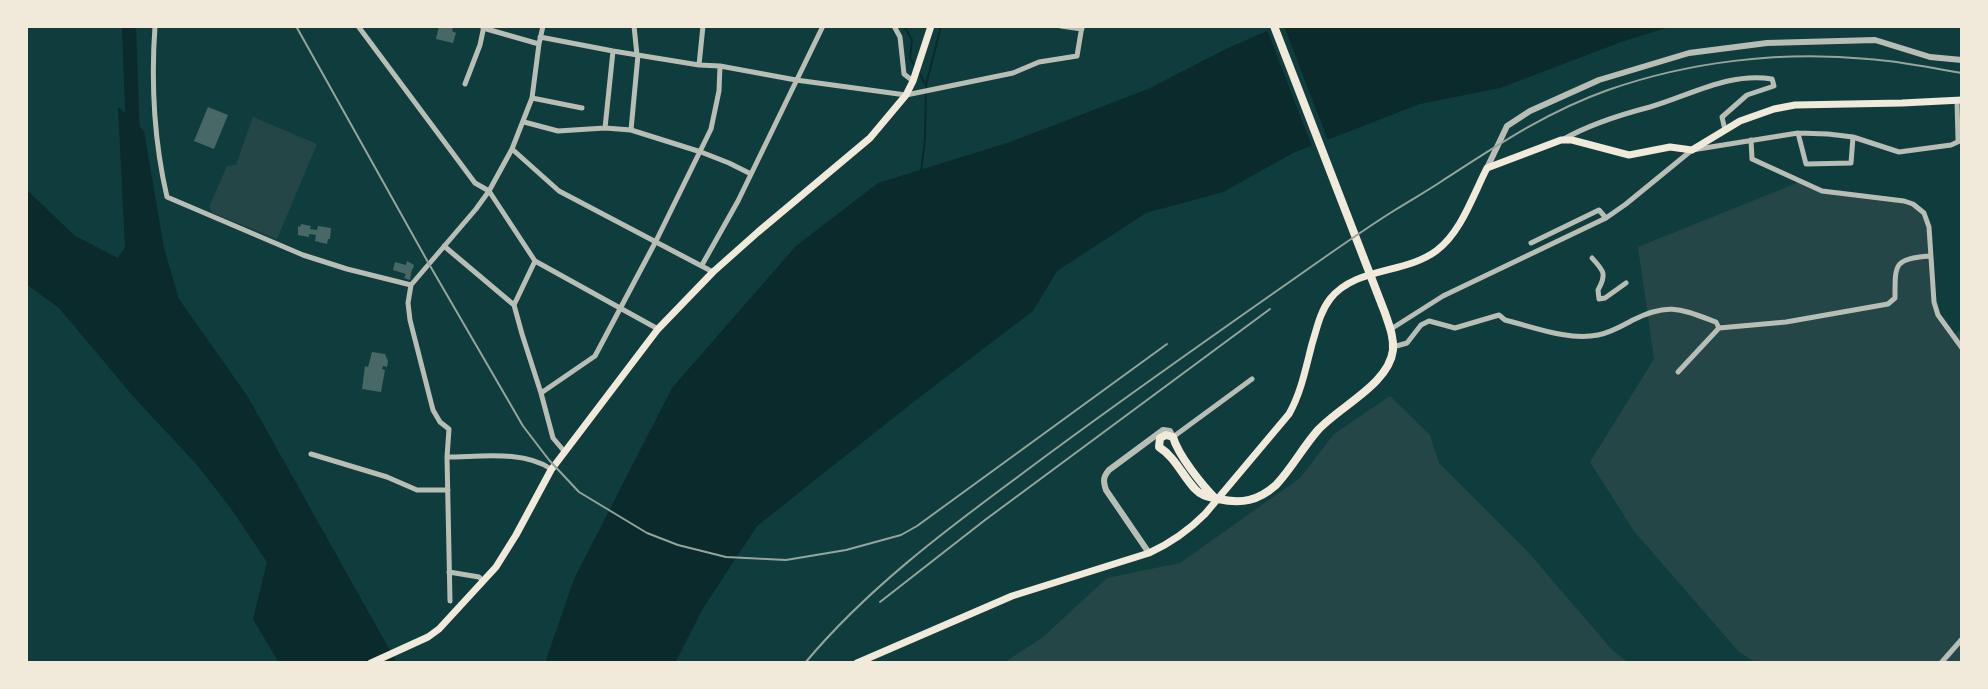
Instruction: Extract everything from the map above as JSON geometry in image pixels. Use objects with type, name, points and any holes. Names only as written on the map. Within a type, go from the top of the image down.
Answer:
[{"type":"main road","points":[[371,663],[439,629],[496,567],[551,470],[658,329],[713,272],[870,138],[906,95],[931,26]]},
{"type":"main road","points":[[1216,499],[1176,447],[1173,437],[1162,436],[1159,447],[1167,451],[1196,490],[1216,499],[1251,501],[1269,492],[1318,430],[1387,369],[1393,347],[1391,329],[1274,26]]},
{"type":"main road","points":[[857,663],[1012,596],[1149,553],[1190,529],[1272,435],[1294,404],[1320,317],[1330,299],[1353,282],[1421,260],[1445,244],[1487,168],[1561,140],[1629,155],[1670,147],[1692,150],[1754,116],[1795,105],[1960,100]]},
{"type":"street","points":[[155,26],[152,71],[155,120],[167,197],[303,255],[411,285]]},
{"type":"street","points":[[358,26],[475,183],[489,191],[535,261],[658,329]]},
{"type":"street","points":[[450,601],[449,429],[433,410],[414,340],[408,303],[411,285],[489,191],[512,149],[532,98],[543,26]]},
{"type":"street","points":[[631,130],[638,55],[634,26]]},
{"type":"street","points":[[699,65],[703,26]]},
{"type":"street","points":[[702,265],[738,201],[823,26]]},
{"type":"street","points":[[894,26],[900,37],[904,74],[913,81]]},
{"type":"street","points":[[465,84],[484,27],[539,40],[906,95],[1013,73],[1039,62],[1077,56],[1082,28],[1061,26]]},
{"type":"street","points":[[1487,168],[1507,126],[1530,111],[1599,80],[1689,53],[1767,43],[1875,40],[1930,57],[1962,60]]},
{"type":"street","points":[[605,128],[613,51]]},
{"type":"street","points":[[541,393],[595,356],[711,129],[719,91],[720,66]]},
{"type":"street","points":[[1561,140],[1583,128],[1709,85],[1760,77],[1772,79],[1774,86],[1747,95],[1722,117],[1725,130]]},
{"type":"street","points":[[532,98],[582,108]]},
{"type":"street","points":[[1951,145],[1960,140],[1960,100]]},
{"type":"street","points":[[524,122],[558,131],[631,130],[701,152],[751,174]]},
{"type":"street","points":[[1798,133],[1806,164],[1851,163],[1853,137]]},
{"type":"street","points":[[1391,329],[1443,296],[1606,218],[1692,150],[1798,133],[1853,137],[1899,152],[1951,145],[1962,147]]},
{"type":"street","points":[[1751,140],[1752,159],[1822,191],[1904,201],[1924,213],[1929,227],[1934,302],[1938,315],[1962,348]]},
{"type":"street","points":[[512,149],[559,191],[713,272]]},
{"type":"street","points":[[1531,243],[1599,210],[1606,218]]},
{"type":"street","points":[[444,246],[514,305],[553,438],[564,451]]},
{"type":"street","points":[[1678,372],[1719,328],[1786,322],[1888,304],[1895,298],[1896,268],[1901,262],[1930,256]]},
{"type":"street","points":[[1592,258],[1603,272],[1599,299],[1626,283]]},
{"type":"street","points":[[514,305],[535,261]]},
{"type":"street","points":[[1393,347],[1407,343],[1421,325],[1429,321],[1455,328],[1499,315],[1505,320],[1584,337],[1602,335],[1658,309],[1681,309],[1716,322],[1719,328]]},
{"type":"street","points":[[1149,553],[1106,490],[1104,476],[1163,430],[1170,431],[1173,437],[1252,379]]},
{"type":"street","points":[[311,454],[387,477],[417,490],[448,490]]},
{"type":"street","points":[[447,457],[518,456],[544,464],[551,470]]},
{"type":"street","points":[[449,572],[479,577],[483,581]]},
{"type":"street","points":[[1941,663],[1962,639]]},
{"type":"shaded area","points":[[1278,26],[1672,26],[1500,88],[1420,104],[1293,153],[1223,192],[1146,213],[1057,271],[1033,311],[757,526],[702,610],[675,663],[545,663],[574,579],[672,388],[796,246],[878,183],[1010,142],[1148,89]]},
{"type":"shaded area","points":[[118,107],[144,131],[164,248],[179,299],[248,397],[397,663],[279,663],[253,619],[267,562],[197,465],[132,395],[59,308],[26,284],[26,189],[75,236],[118,258],[125,247]]},
{"type":"shaded area","points":[[253,117],[317,144],[277,239],[213,213],[209,207],[227,166],[236,165]]},
{"type":"shaded area","points":[[1802,181],[1822,191],[1904,201],[1924,213],[1929,227],[1938,315],[1953,335],[1962,329],[1962,663],[1757,663],[1739,652],[1634,531],[1590,462],[1654,359],[1638,247]]},
{"type":"shaded area","points":[[1390,396],[1430,435],[1439,463],[1528,552],[1613,651],[1629,663],[1003,663],[1042,638],[1107,578],[1180,563],[1300,478],[1334,434]]},
{"type":"pier","points":[[1268,26],[1284,26],[1329,143],[1313,149]]},
{"type":"building","points":[[439,26],[453,26],[452,31],[456,33],[453,43],[436,39]]},
{"type":"building","points":[[208,107],[228,115],[214,149],[194,141]]},
{"type":"building","points":[[301,224],[317,230],[318,226],[331,228],[327,244],[315,241],[316,235],[298,235]]},
{"type":"building","points":[[407,261],[414,265],[410,280],[404,278],[406,274],[393,270],[395,262],[406,265]]},
{"type":"building","points":[[372,352],[385,354],[388,361],[387,367],[383,366],[382,369],[385,370],[381,392],[362,389],[365,366],[368,367]]},
{"type":"waterway","points":[[129,26],[133,137]]},
{"type":"waterway","points":[[904,26],[912,40],[910,58],[915,67]]},
{"type":"waterway","points":[[921,172],[926,85],[941,26]]},
{"type":"waterway","points":[[919,72],[925,84]]},
{"type":"railway","points":[[296,26],[523,426],[579,492],[647,533],[678,545],[726,557],[786,560],[846,550],[901,535],[1167,344]]},
{"type":"railway","points":[[805,663],[853,611],[906,563],[1051,452],[1365,229],[1542,119],[1585,99],[1639,80],[1736,61],[1835,57],[1892,61],[1962,73]]},
{"type":"railway","points":[[880,602],[985,520],[1270,309]]}]
